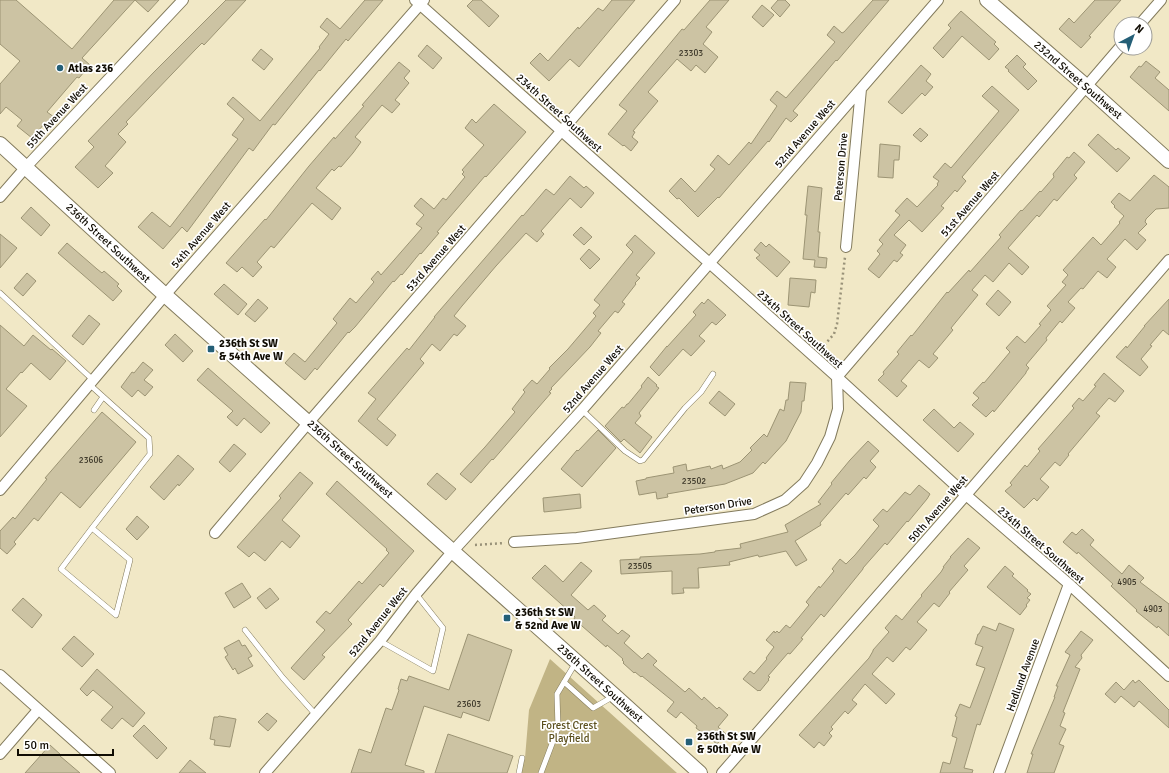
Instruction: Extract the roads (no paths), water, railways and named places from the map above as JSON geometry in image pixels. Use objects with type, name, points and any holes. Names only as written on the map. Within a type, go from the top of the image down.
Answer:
[{"type":"main road","name":"232nd Street Southwest","points":[[987,0],[1169,161]]},
{"type":"main road","name":"236th Street Southwest","points":[[0,144],[165,295],[309,422],[700,773]]},
{"type":"street","name":"55th Avenue West","points":[[0,197],[183,0]]},
{"type":"street","name":"53rd Avenue West","points":[[216,533],[309,422],[675,0]]},
{"type":"street","name":"52nd Avenue West","points":[[266,773],[380,641],[416,594],[453,551],[582,410],[938,0]]},
{"type":"street","points":[[1147,16],[1161,0]]},
{"type":"street","name":"234th Street Southwest","points":[[420,2],[966,495],[1069,584],[1169,676]]},
{"type":"street","name":"54th Avenue West","points":[[0,490],[165,295],[420,2]]},
{"type":"street","name":"51st Avenue West","points":[[837,377],[1113,55]]},
{"type":"street","name":"Peterson Drive","points":[[846,247],[861,89]]},
{"type":"street","name":"50th Avenue West","points":[[722,773],[966,495],[1169,260]]},
{"type":"street","name":"Peterson Drive","points":[[514,542],[577,538],[754,514],[785,500],[804,483],[830,437],[838,410],[837,377]]},
{"type":"street","name":"Hedlund Avenue","points":[[999,773],[1069,584]]},
{"type":"street","points":[[0,676],[110,773]]},
{"type":"street","points":[[0,754],[38,710]]},
{"type":"lane","points":[[0,293],[91,382],[104,397],[148,438],[150,454],[92,528],[61,569],[116,615],[130,560],[92,528]]},
{"type":"lane","points":[[582,410],[625,451],[640,461],[643,460],[685,408],[701,392],[713,374]]},
{"type":"lane","points":[[94,410],[104,397]]},
{"type":"lane","points":[[380,641],[433,672],[442,628],[416,594]]},
{"type":"lane","points":[[245,630],[283,678],[316,715]]},
{"type":"lane","points":[[541,773],[558,728],[557,694],[576,661]]},
{"type":"lane","points":[[564,682],[593,708],[615,696]]},
{"type":"lane","points":[[518,773],[522,758]]},
{"type":"place","name":"Atlas 236","points":[[60,68]]},
{"type":"place","name":"236th St SW & 54th Ave W","points":[[211,349]]},
{"type":"place","name":"236th St SW & 52nd Ave W","points":[[507,618]]},
{"type":"place","name":"236th St SW & 50th Ave W","points":[[689,742]]},
{"type":"park label","name":"Forest Crest Playfield","points":[[569,731]]}]
